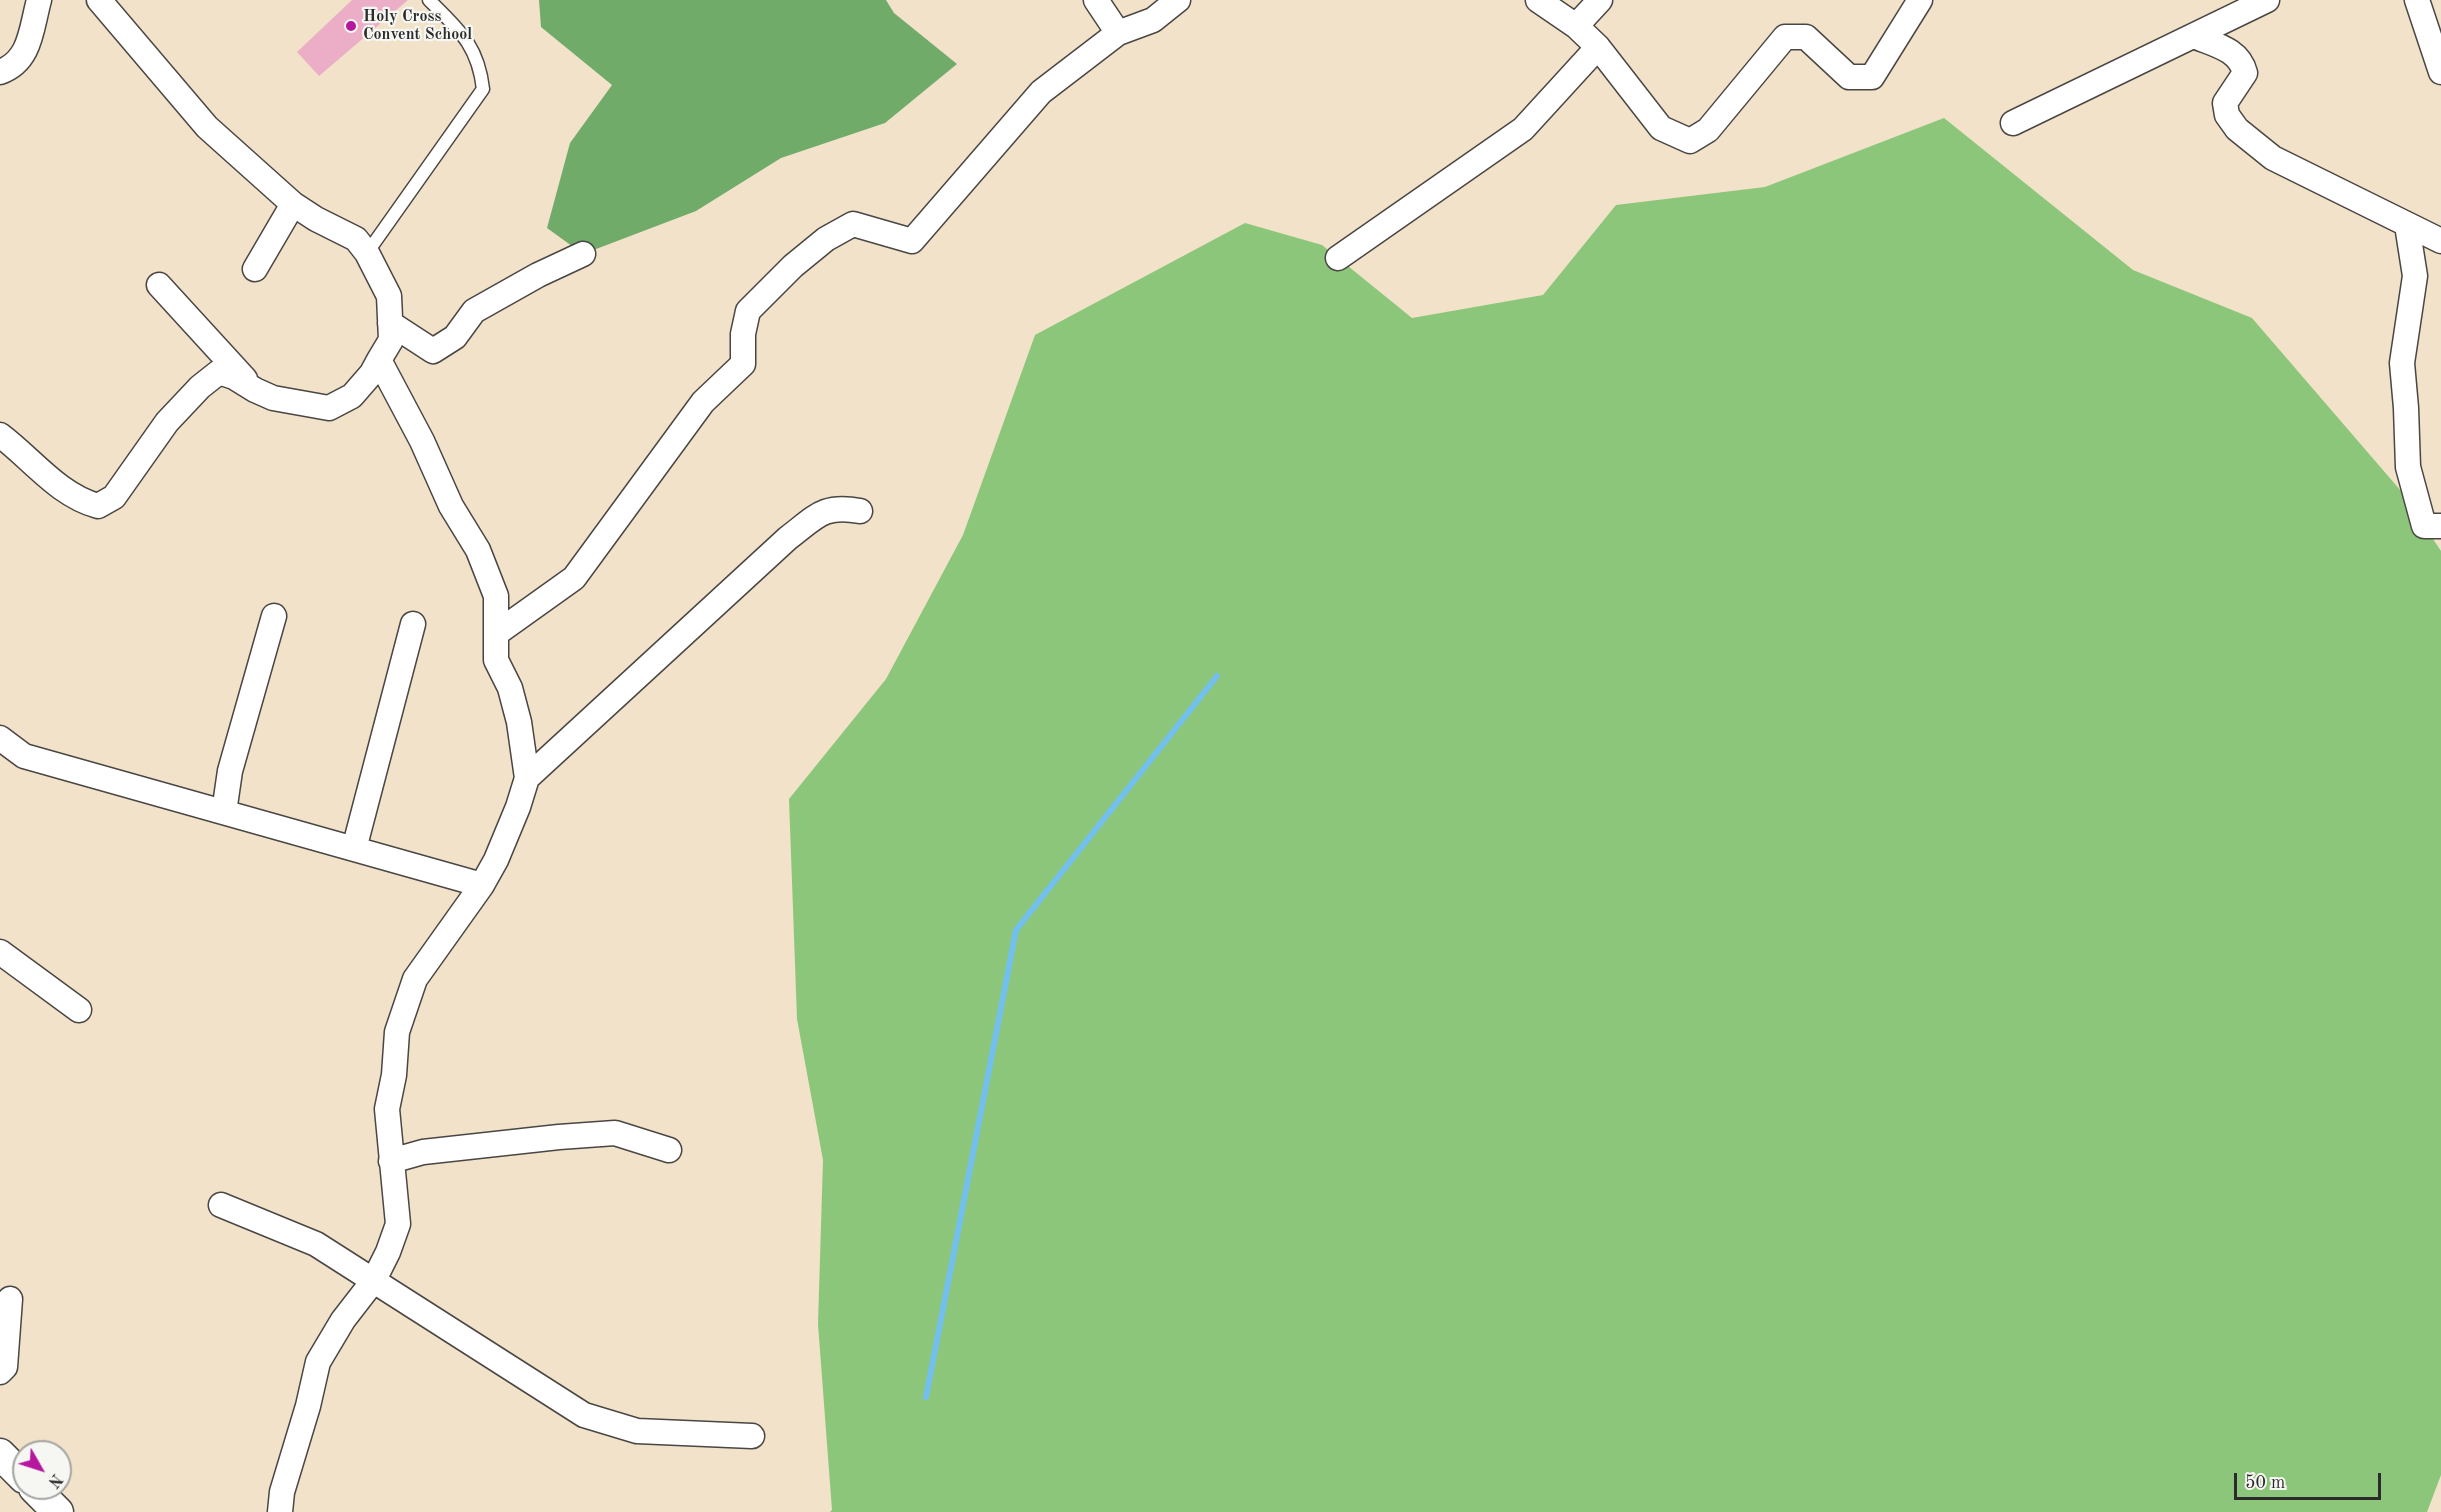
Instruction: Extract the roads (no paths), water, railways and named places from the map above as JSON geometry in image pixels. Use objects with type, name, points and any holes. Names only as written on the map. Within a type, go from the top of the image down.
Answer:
[{"type":"street","points":[[0,72],[17,64],[21,58],[39,0]]},
{"type":"street","points":[[0,435],[76,498],[98,506],[114,497],[167,422],[200,387],[219,372],[234,377],[273,398],[329,408],[352,396],[372,373],[391,340],[389,296],[367,253],[356,239],[316,219],[293,204],[207,127],[99,0]]},
{"type":"street","points":[[1096,0],[1118,33]]},
{"type":"street","points":[[497,633],[574,578],[703,402],[743,364],[743,334],[748,311],[793,266],[826,239],[853,224],[912,241],[1041,92],[1118,33],[1153,20],[1178,0]]},
{"type":"street","points":[[1538,0],[1576,26],[1598,47],[1660,128],[1690,141],[1708,130],[1785,37],[1806,37],[1849,77],[1872,77],[1920,0]]},
{"type":"street","points":[[1576,26],[1600,0]]},
{"type":"street","points":[[2013,123],[2267,0]]},
{"type":"street","points":[[2417,0],[2441,72]]},
{"type":"street","points":[[2194,36],[2230,51],[2242,62],[2245,73],[2225,103],[2227,115],[2237,129],[2273,158],[2441,242]]},
{"type":"street","points":[[1338,258],[1522,129],[1598,47]]},
{"type":"street","points":[[255,269],[293,204]]},
{"type":"street","points":[[2407,225],[2415,276],[2402,363],[2408,466],[2424,526],[2441,526]]},
{"type":"street","points":[[390,323],[433,351],[455,337],[474,311],[538,275],[583,254]]},
{"type":"street","points":[[159,285],[255,390]]},
{"type":"street","points":[[280,1512],[282,1492],[308,1406],[318,1362],[343,1320],[374,1280],[388,1252],[398,1224],[387,1109],[394,1075],[397,1032],[415,979],[482,885],[509,830],[527,778],[519,722],[510,688],[496,660],[496,596],[478,550],[451,506],[422,441],[380,360]]},
{"type":"street","points":[[527,778],[788,538],[824,512],[839,507],[860,511]]},
{"type":"street","points":[[224,812],[230,771],[274,616]]},
{"type":"street","points":[[354,849],[413,624]]},
{"type":"street","points":[[0,738],[24,756],[482,885]]},
{"type":"street","points":[[0,952],[79,1010]]},
{"type":"street","points":[[391,1161],[423,1152],[615,1133],[669,1150]]},
{"type":"street","points":[[221,1205],[316,1244],[584,1415],[637,1431],[752,1436]]},
{"type":"street","points":[[0,1372],[5,1367],[10,1299]]},
{"type":"street","points":[[0,1454],[12,1466]]},
{"type":"street","points":[[46,1500],[58,1512]]},
{"type":"lane","points":[[367,253],[483,89],[481,66],[466,37],[429,0]]},
{"type":"waterway","points":[[926,1397],[1016,930],[1217,676]]},
{"type":"place","name":"Holy Cross Convent School","points":[[351,26]]}]
